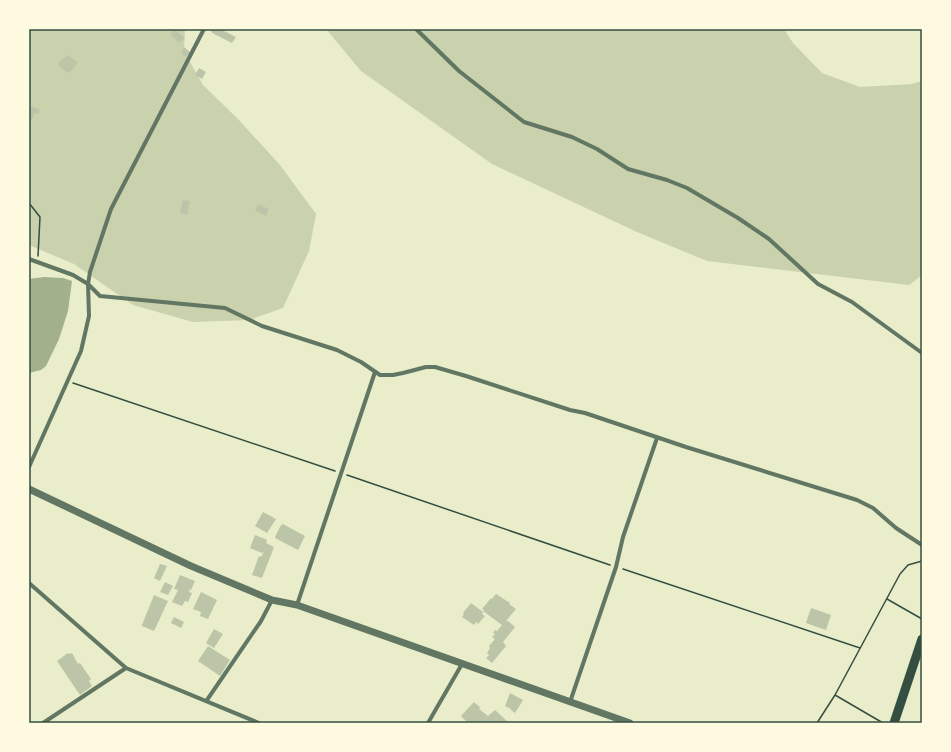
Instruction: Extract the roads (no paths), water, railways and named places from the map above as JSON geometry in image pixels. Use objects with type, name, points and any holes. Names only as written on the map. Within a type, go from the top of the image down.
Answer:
[{"type":"main road","points":[[894,723],[922,638]]},
{"type":"street","points":[[29,467],[81,351],[89,316],[88,284],[90,272],[111,209],[204,29]]},
{"type":"street","points":[[416,29],[459,71],[524,122],[572,137],[597,149],[628,169],[667,180],[687,188],[738,218],[769,239],[818,284],[852,302],[922,353]]},
{"type":"street","points":[[29,259],[73,275],[88,284],[100,296],[225,308],[262,326],[337,350],[361,362],[380,374],[393,375],[426,367],[435,367],[570,410],[585,413],[657,438],[857,500],[873,508],[896,528],[922,545]]},
{"type":"street","points":[[297,605],[375,372]]},
{"type":"street","points":[[570,702],[616,567],[623,537],[657,438]]},
{"type":"street","points":[[29,489],[191,566],[272,600],[297,605],[630,723]]},
{"type":"street","points":[[29,583],[126,668],[207,700],[259,723]]},
{"type":"street","points":[[207,700],[261,621],[272,600]]},
{"type":"street","points":[[428,723],[462,664]]},
{"type":"street","points":[[42,723],[126,668]]}]
